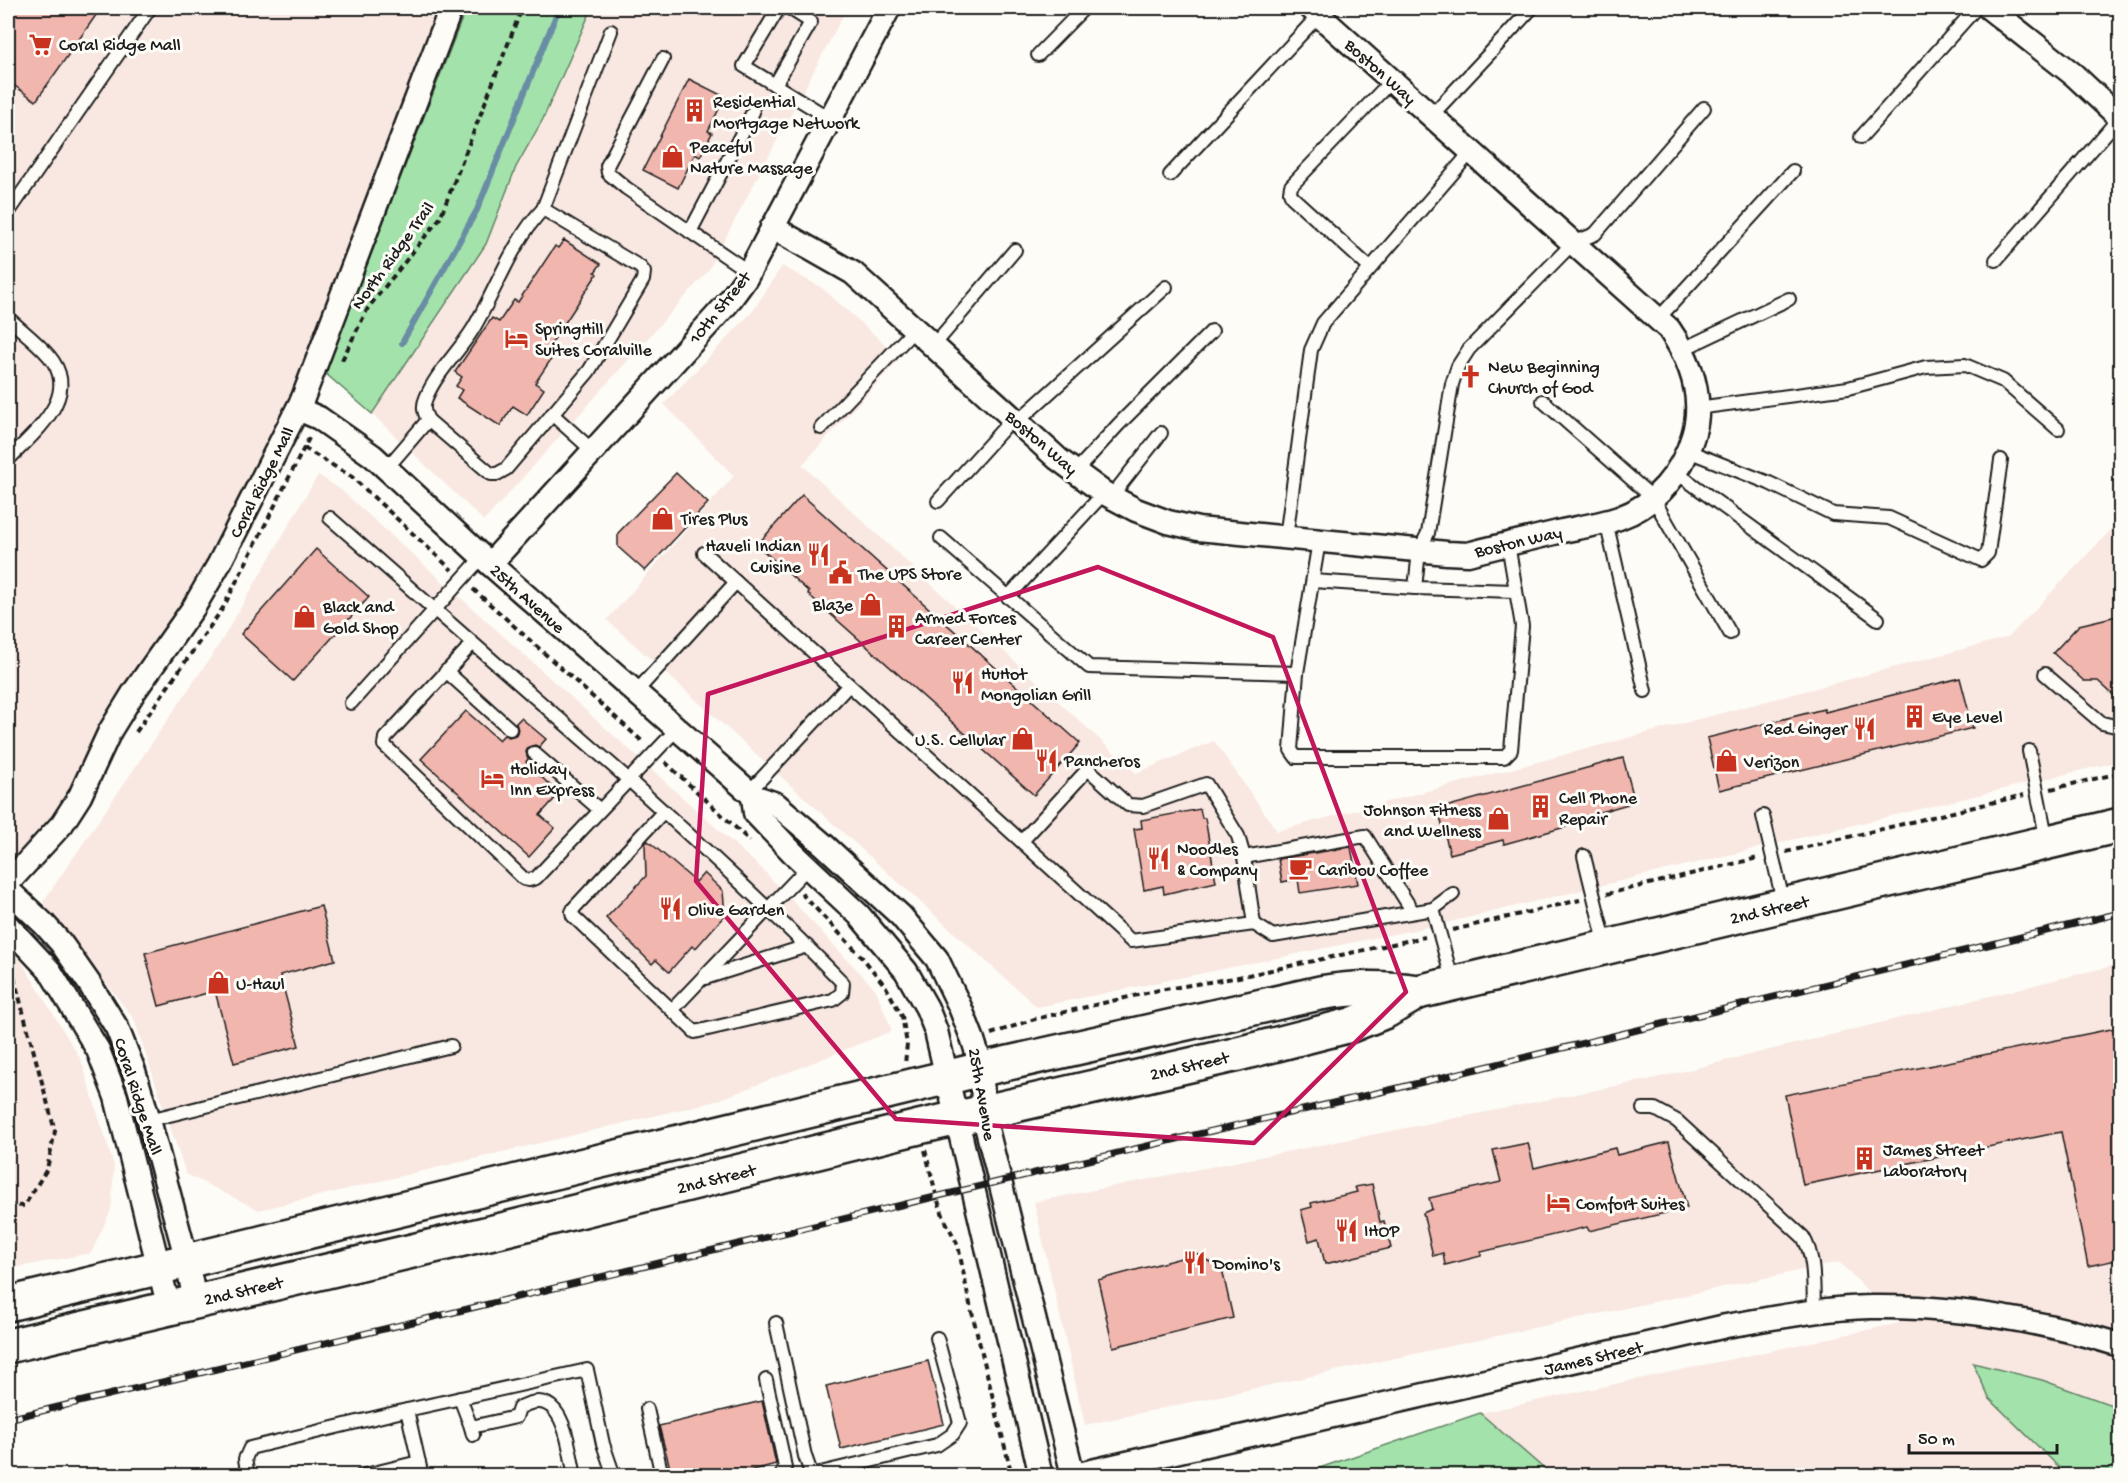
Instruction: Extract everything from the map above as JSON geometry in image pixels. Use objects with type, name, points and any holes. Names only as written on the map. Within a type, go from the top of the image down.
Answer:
[{"type":"main road","name":"2nd Street","points":[[8,1346],[506,1229],[1351,1025],[1386,1011],[1418,992],[2121,825]]},
{"type":"main road","name":"2nd Street","points":[[8,1304],[173,1264],[977,1054],[1349,988],[1384,987],[1418,992]]},
{"type":"street","name":"Coral Ridge Mall","points":[[8,883],[62,824],[80,796],[116,721],[194,607],[219,564],[298,409],[451,8]]},
{"type":"street","points":[[1989,8],[2074,75],[2120,117]]},
{"type":"street","name":"10th Street","points":[[486,561],[593,451],[727,304],[749,272],[829,118],[881,10]]},
{"type":"street","name":"Boston Way","points":[[772,227],[853,273],[1075,472],[1108,495],[1136,510],[1168,522],[1198,529],[1468,554],[1620,517],[1653,498],[1677,473],[1688,452],[1696,427],[1697,396],[1692,372],[1683,349],[1669,329],[1315,11]]},
{"type":"street","name":"25th Avenue","points":[[298,409],[319,418],[373,456],[486,561],[751,794],[776,804],[901,916],[937,960],[960,1007],[977,1054],[970,1117],[1041,1476]]},
{"type":"street","name":"25th Avenue","points":[[751,794],[755,813],[859,915],[906,970],[927,1008],[943,1064],[970,1117],[1072,1475]]},
{"type":"street","name":"Coral Ridge Mall","points":[[8,890],[61,943],[117,1028],[134,1071],[149,1120],[182,1304]]},
{"type":"street","name":"Coral Ridge Mall","points":[[8,926],[50,970],[98,1050],[173,1264]]},
{"type":"street","name":"James Street","points":[[1072,1475],[1726,1326],[1814,1312],[1870,1307],[1943,1309],[2016,1318],[2121,1345]]},
{"type":"lane","points":[[8,213],[150,8]]},
{"type":"lane","points":[[779,8],[744,66],[829,118]]},
{"type":"lane","points":[[776,85],[811,22],[789,8]]},
{"type":"lane","points":[[1038,55],[1084,8]]},
{"type":"lane","points":[[1431,116],[1532,8]]},
{"type":"lane","points":[[1861,137],[1976,8]]},
{"type":"lane","points":[[1170,175],[1315,11]]},
{"type":"lane","points":[[543,209],[640,267],[644,272],[643,279],[629,306],[588,371],[506,469],[497,474],[491,474],[428,420],[423,410],[424,401],[472,330],[529,226],[543,209],[611,31]]},
{"type":"lane","points":[[663,59],[608,166],[608,172],[626,188],[749,272]]},
{"type":"lane","points":[[1371,268],[1292,197],[1290,192],[1292,186],[1392,80]]},
{"type":"lane","points":[[1415,588],[1419,551],[1428,533],[1452,384],[1458,366],[1475,341],[1572,243],[1594,234],[1704,108]]},
{"type":"lane","points":[[690,232],[753,112]]},
{"type":"lane","points":[[1996,260],[2120,117]]},
{"type":"lane","points":[[1286,538],[1311,350],[1323,323],[1471,152]]},
{"type":"lane","points":[[1658,319],[1793,171]]},
{"type":"lane","points":[[933,346],[1015,250]]},
{"type":"lane","points":[[938,501],[1015,420],[1166,287]]},
{"type":"lane","points":[[1683,349],[1789,299]]},
{"type":"lane","points":[[8,318],[49,356],[59,370],[61,384],[59,400],[49,416],[8,460]]},
{"type":"lane","points":[[821,428],[915,329]]},
{"type":"lane","points":[[1075,472],[1119,424],[1212,331]]},
{"type":"lane","points":[[1697,408],[1848,388],[1926,367],[1965,365],[2003,381],[2058,429]]},
{"type":"lane","points":[[1544,401],[1653,498],[1730,633]]},
{"type":"lane","points":[[552,414],[593,451]]},
{"type":"lane","points":[[386,469],[428,420]]},
{"type":"lane","points":[[1008,597],[1108,495],[1161,433]]},
{"type":"lane","points":[[1688,452],[1769,483],[1833,514],[1888,518],[1981,560],[1988,553],[2001,460]]},
{"type":"lane","points":[[1677,473],[1878,619]]},
{"type":"lane","points":[[330,518],[664,811],[769,908],[843,983],[842,993],[833,1000],[695,1032],[573,916],[572,912],[664,811]]},
{"type":"lane","points":[[1606,521],[1645,691]]},
{"type":"lane","points":[[942,538],[1089,667],[1297,673]]},
{"type":"lane","points":[[1319,541],[1297,673],[1291,750],[1296,757],[1504,757],[1511,750],[1522,626],[1509,544]]},
{"type":"lane","points":[[704,553],[1131,941],[1254,924],[1273,936],[1433,909],[1453,894]]},
{"type":"lane","points":[[351,703],[462,579],[486,561]]},
{"type":"lane","points":[[1312,581],[1415,588],[1516,591]]},
{"type":"lane","points":[[635,693],[736,582]]},
{"type":"lane","points":[[472,644],[385,738],[384,746],[524,879],[536,878],[677,729]]},
{"type":"lane","points":[[446,671],[510,729]]},
{"type":"lane","points":[[2045,674],[2102,723],[2121,727]]},
{"type":"lane","points":[[751,794],[849,685]]},
{"type":"lane","points":[[2029,751],[2048,843]]},
{"type":"lane","points":[[534,753],[600,810]]},
{"type":"lane","points":[[1022,841],[1088,769],[1128,805],[1143,806],[1206,784],[1238,836],[1244,857],[1254,924]]},
{"type":"lane","points":[[1763,816],[1784,905]]},
{"type":"lane","points":[[1244,857],[1365,836],[1413,912]]},
{"type":"lane","points":[[1584,856],[1606,947]]},
{"type":"lane","points":[[672,1010],[808,867]]},
{"type":"lane","points":[[1433,909],[1453,984]]},
{"type":"lane","points":[[703,978],[807,946]]},
{"type":"lane","points":[[149,1120],[451,1046]]},
{"type":"lane","points":[[1643,1109],[1655,1109],[1677,1121],[1803,1237],[1809,1246],[1811,1257],[1814,1312]]},
{"type":"lane","points":[[776,1323],[805,1456],[812,1475],[937,1445],[953,1434],[960,1424],[937,1338]]},
{"type":"lane","points":[[248,1476],[245,1459],[250,1448],[586,1370],[603,1444],[614,1476]]},
{"type":"lane","points":[[766,1380],[785,1468],[781,1476]]},
{"type":"lane","points":[[459,1398],[472,1431],[516,1417],[519,1408],[530,1402],[543,1402],[555,1409],[562,1420],[575,1476]]},
{"type":"lane","points":[[647,1409],[662,1476]]},
{"type":"lane","points":[[407,1410],[422,1476]]},
{"type":"lane","points":[[361,1476],[419,1462]]},
{"type":"path","name":"North Ridge Trail","points":[[338,369],[368,308],[440,218],[522,8]]},
{"type":"path","points":[[319,418],[304,448],[352,477],[756,846]]},
{"type":"path","points":[[977,1054],[1035,1018],[1159,990],[1234,978],[1439,934],[2121,773]]},
{"type":"path","points":[[792,884],[862,957],[886,987],[902,1016],[908,1044],[907,1073],[943,1064]]},
{"type":"path","points":[[8,969],[13,974],[55,1131],[47,1169],[24,1206],[8,1205]]},
{"type":"path","points":[[919,1128],[937,1198],[958,1245],[968,1296],[1012,1476]]},
{"type":"path","points":[[1240,1476],[1254,1472],[1315,1470],[1338,1476]]},
{"type":"highlighted area","points":[[1098,567],[1273,637],[1406,992],[1254,1143],[896,1119],[696,881],[708,694]]},
{"type":"shaded area","points":[[8,8],[466,8],[315,399],[295,445],[90,785],[8,884]]},
{"type":"shaded area","points":[[579,8],[622,8],[628,11],[630,8],[847,8],[708,271],[484,521],[372,414],[486,244]]},
{"type":"shaded area","points":[[782,266],[822,288],[900,358],[802,465],[1136,773],[1214,741],[1277,831],[2009,637],[2120,520],[2120,761],[1433,926],[1037,1007],[607,620],[734,476],[664,404],[753,311]]},
{"type":"shaded area","points":[[318,475],[341,490],[763,870],[876,990],[892,1031],[716,1101],[259,1210],[186,1174],[134,1019],[43,902],[219,645]]},
{"type":"shaded area","points":[[8,887],[20,959],[81,1060],[114,1166],[111,1210],[91,1253],[8,1269]]},
{"type":"shaded area","points":[[2120,964],[2120,1475],[1551,1475],[1480,1413],[1900,1323],[1839,1262],[1085,1425],[1034,1202],[1652,1079]]},
{"type":"green space","points":[[466,8],[592,8],[543,119],[516,167],[486,244],[372,414],[325,373]]},
{"type":"green space","points":[[1973,1363],[2042,1380],[2120,1408],[2120,1475],[2067,1475],[1989,1398]]},
{"type":"green space","points":[[1480,1413],[1551,1475],[1299,1475]]},
{"type":"building","name":"Coral Ridge Mall","points":[[8,8],[101,8],[36,101],[8,81]]},
{"type":"building","points":[[689,79],[725,97],[708,131],[712,133],[700,157],[695,154],[678,188],[643,170]]},
{"type":"building","name":"SpringHill Suites Coralville","points":[[564,240],[601,264],[595,272],[597,274],[545,353],[552,358],[535,383],[544,389],[527,415],[513,406],[500,426],[457,398],[462,390],[456,386],[462,377],[455,372],[492,318],[499,322],[514,300],[518,302],[555,246],[558,248]]},
{"type":"building","name":"Tires Plus","points":[[676,473],[708,503],[645,571],[618,547],[618,533]]},
{"type":"building","points":[[802,495],[1080,743],[1034,795],[808,594],[809,592],[757,545]]},
{"type":"building","name":"Black and Gold Shop","points":[[316,549],[369,597],[293,681],[241,634]]},
{"type":"building","points":[[2121,615],[2121,702],[2098,681],[2084,681],[2053,653],[2079,625]]},
{"type":"building","points":[[1960,678],[1973,728],[1719,790],[1707,738],[1824,709],[1825,712]]},
{"type":"building","name":"Holiday Inn Express","points":[[466,711],[499,740],[504,735],[509,737],[516,735],[518,730],[516,723],[521,718],[546,739],[539,747],[535,745],[528,747],[526,762],[559,794],[540,815],[555,828],[529,857],[421,759]]},
{"type":"building","points":[[1623,758],[1635,802],[1586,816],[1587,821],[1504,844],[1503,840],[1450,854],[1438,809]]},
{"type":"building","points":[[1200,809],[1202,818],[1205,818],[1216,882],[1164,894],[1163,886],[1144,890],[1134,829],[1142,828],[1141,820]]},
{"type":"building","name":"Olive Garden","points":[[648,841],[696,882],[704,873],[723,891],[725,915],[695,949],[692,946],[669,972],[656,960],[652,964],[606,918],[646,876],[645,844]]},
{"type":"building","points":[[1351,847],[1358,884],[1300,893],[1298,879],[1282,882],[1278,859]]},
{"type":"building","name":"U-Haul","points":[[321,906],[335,960],[280,975],[299,1046],[234,1063],[215,991],[159,1006],[145,953]]},
{"type":"building","name":"James Street Laboratory","points":[[2121,1027],[2121,1259],[2088,1266],[2061,1132],[1803,1185],[1785,1095]]},
{"type":"building","name":"Comfort Suites","points":[[1669,1142],[1687,1208],[1589,1231],[1587,1227],[1481,1252],[1481,1256],[1445,1265],[1443,1253],[1433,1256],[1423,1213],[1432,1209],[1429,1198],[1501,1182],[1493,1150],[1528,1143],[1534,1168],[1615,1148],[1617,1155]]},
{"type":"building","name":"IHOP","points":[[1372,1184],[1380,1222],[1384,1221],[1391,1248],[1325,1264],[1319,1238],[1309,1241],[1301,1210],[1312,1207],[1311,1203],[1357,1192],[1355,1187]]},
{"type":"building","points":[[1196,1254],[1222,1269],[1233,1318],[1113,1347],[1098,1280]]},
{"type":"building","points":[[928,1361],[944,1424],[841,1449],[826,1386]]},
{"type":"building","points":[[762,1401],[776,1464],[731,1476],[672,1476],[659,1426]]},
{"type":"waterway","points":[[402,343],[477,210],[559,8]]},
{"type":"railway","points":[[8,1419],[1394,1089],[2120,913]]},
{"type":"place","name":"Coral Ridge Mall","points":[[41,44]]},
{"type":"place","name":"Residential Mortgage Network","points":[[695,111]]},
{"type":"place","name":"Peaceful Nature Massage","points":[[672,156]]},
{"type":"place","name":"SpringHill Suites Coralville","points":[[517,338]]},
{"type":"place","name":"New Beginning Church of God","points":[[1470,376]]},
{"type":"place","name":"Tires Plus","points":[[663,518]]},
{"type":"place","name":"Haveli Indian Cuisine","points":[[819,555]]},
{"type":"place","name":"The UPS Store","points":[[840,573]]},
{"type":"place","name":"Blaze","points":[[871,604]]},
{"type":"place","name":"Black and Gold Shop","points":[[305,616]]},
{"type":"place","name":"Armed Forces Career Center","points":[[897,627]]},
{"type":"place","name":"HuHot Mongolian Grill","points":[[963,683]]},
{"type":"place","name":"Eye Level","points":[[1914,716]]},
{"type":"place","name":"Red Ginger","points":[[1865,728]]},
{"type":"place","name":"U.S. Cellular","points":[[1023,739]]},
{"type":"place","name":"Pancheros","points":[[1046,760]]},
{"type":"place","name":"Verizon","points":[[1726,761]]},
{"type":"place","name":"Holiday Inn Express","points":[[492,778]]},
{"type":"place","name":"Cell Phone Repair","points":[[1541,807]]},
{"type":"place","name":"Johnson Fitness and Wellness","points":[[1499,819]]},
{"type":"place","name":"Noodles & Company","points":[[1159,858]]},
{"type":"place","name":"Caribou Coffee","points":[[1300,869]]},
{"type":"place","name":"Olive Garden","points":[[670,909]]},
{"type":"place","name":"U-Haul","points":[[218,983]]},
{"type":"place","name":"James Street Laboratory","points":[[1865,1159]]},
{"type":"place","name":"Comfort Suites","points":[[1558,1203]]},
{"type":"place","name":"IHOP","points":[[1346,1230]]},
{"type":"place","name":"Domino's","points":[[1195,1263]]}]
